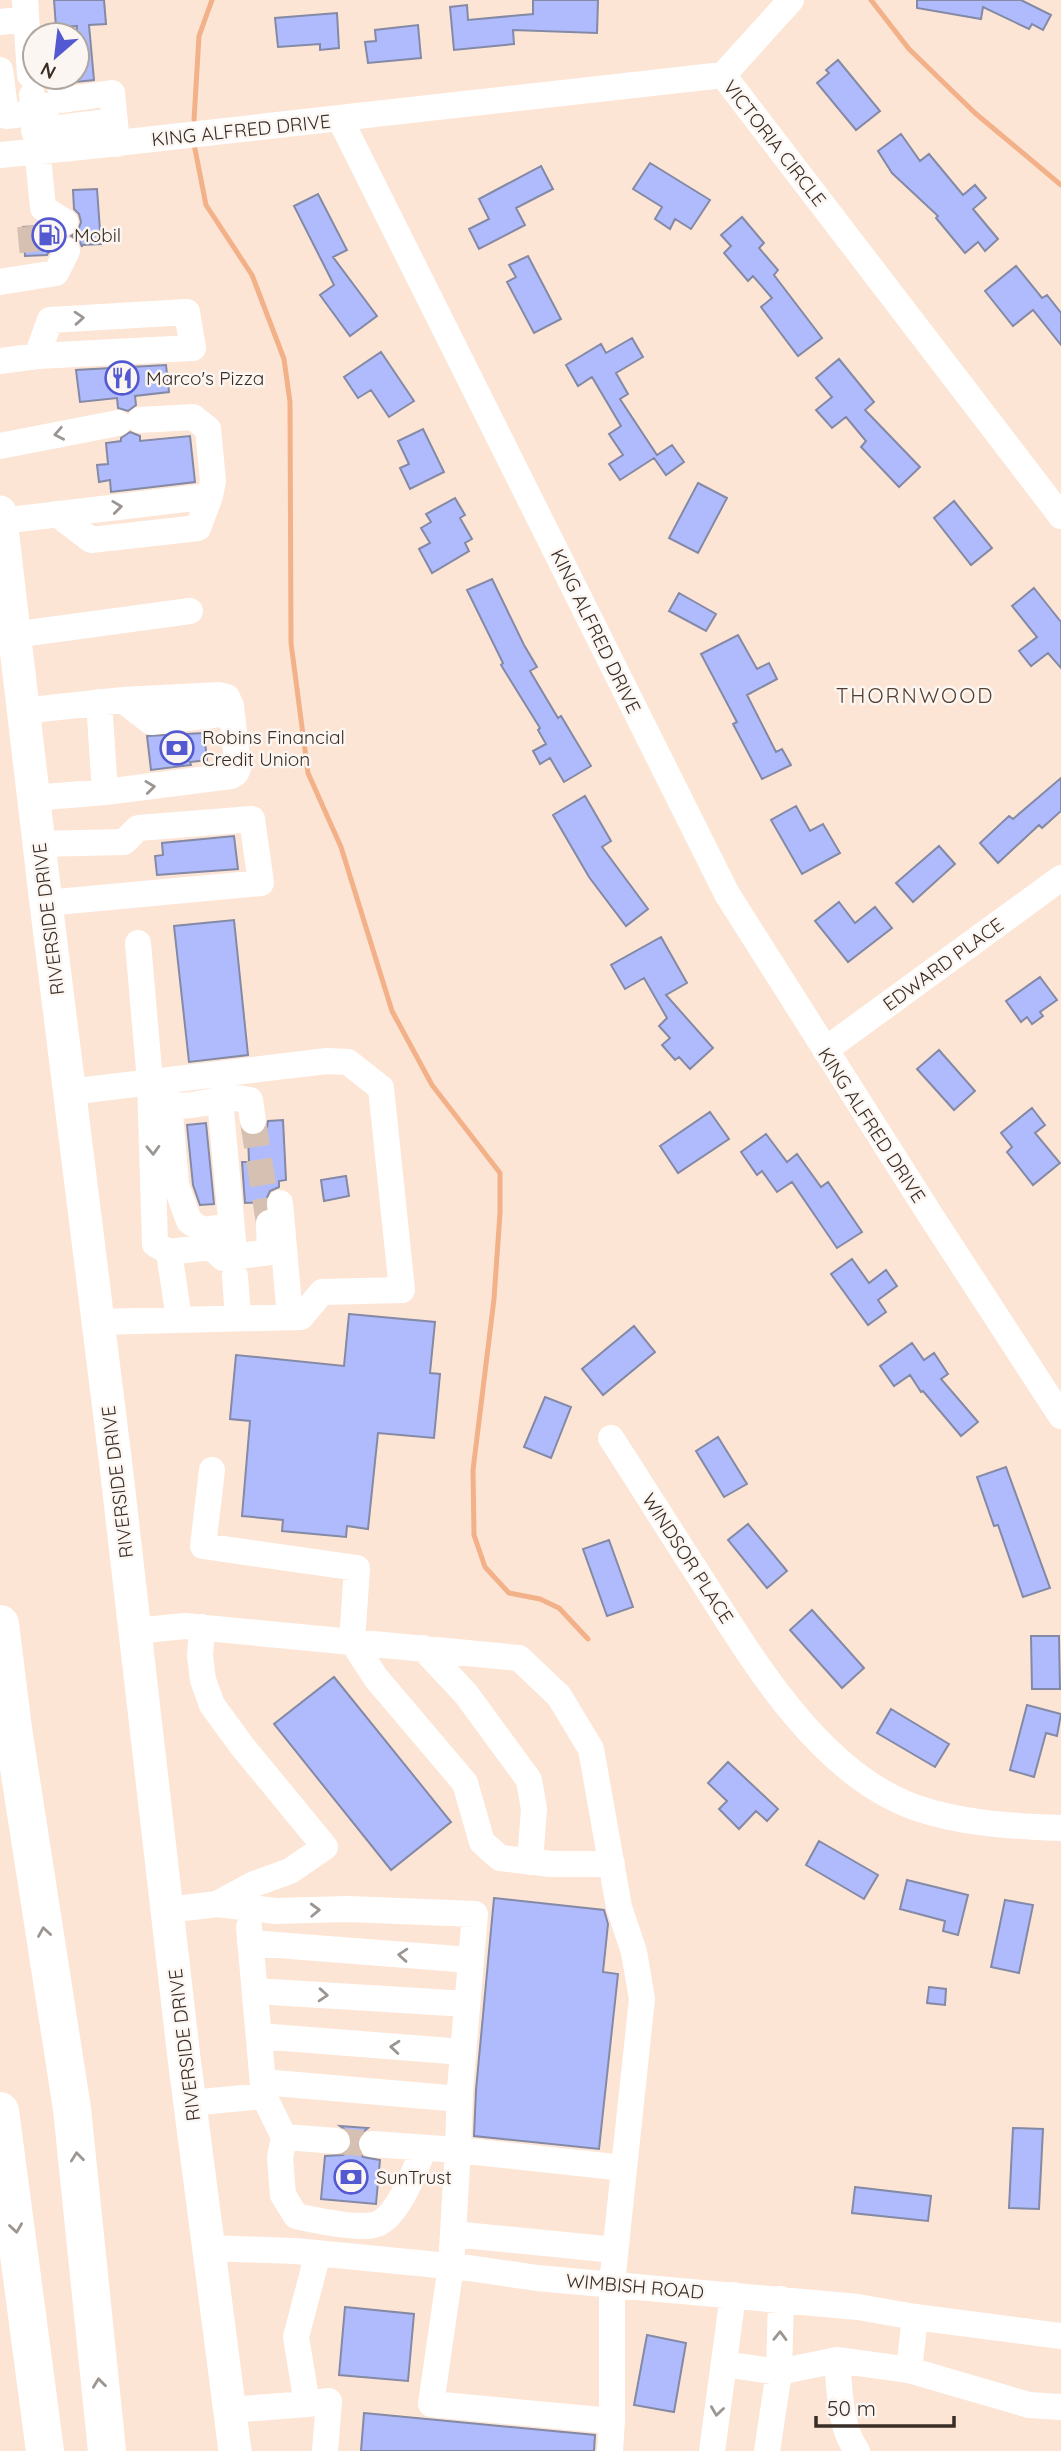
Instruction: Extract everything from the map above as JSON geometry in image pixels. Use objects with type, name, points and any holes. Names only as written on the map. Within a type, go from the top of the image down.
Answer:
[{"type":"highway","points":[[0,1625],[13,1729],[72,2109],[107,2451]]},
{"type":"highway","points":[[0,2111],[45,2451]]},
{"type":"main road","name":"RIVERSIDE DRIVE","points":[[1,516],[22,711],[190,2103],[235,2451]]},
{"type":"street","points":[[723,75],[791,0]]},
{"type":"street","points":[[17,14],[33,96],[46,221]]},
{"type":"street","points":[[0,58],[33,96]]},
{"type":"street","points":[[0,70],[6,116],[33,96],[50,91]]},
{"type":"street","name":"VICTORIA CIRCLE","points":[[340,119],[723,75],[1061,516]]},
{"type":"street","points":[[91,91],[112,93],[116,132]]},
{"type":"street","name":"KING ALFRED DRIVE","points":[[0,155],[33,96],[116,132],[340,119],[727,894],[1061,1416]]},
{"type":"street","points":[[0,282],[49,262]]},
{"type":"street","points":[[0,361],[37,356],[193,348],[187,312],[50,320],[37,356]]},
{"type":"street","points":[[0,446],[129,421],[193,417],[208,429],[213,481],[210,496],[57,514],[1,516]]},
{"type":"street","points":[[13,635],[190,611]]},
{"type":"street","points":[[105,792],[120,705]]},
{"type":"street","points":[[22,711],[120,705],[151,722],[221,714],[232,716],[237,768],[233,775],[105,792],[33,798]]},
{"type":"street","points":[[38,844],[124,842],[138,828],[252,819],[261,883],[46,903]]},
{"type":"street","name":"EDWARD PLACE","points":[[825,1050],[1061,878]]},
{"type":"street","points":[[138,943],[150,1082],[155,1244],[169,1251],[211,1247],[235,1266]]},
{"type":"street","points":[[69,1092],[327,1061],[348,1062],[381,1088],[402,1290],[322,1292],[301,1317],[97,1322]]},
{"type":"street","points":[[150,1082],[161,1099],[179,1107],[232,1098],[250,1100],[253,1121]]},
{"type":"street","points":[[220,1100],[238,1318]]},
{"type":"street","points":[[169,1102],[176,1185],[189,1221],[202,1230],[230,1226]]},
{"type":"street","points":[[235,1266],[270,1252],[274,1213],[290,1317]]},
{"type":"street","points":[[169,1251],[179,1319]]},
{"type":"street","name":"WINDSOR PLACE","points":[[611,1438],[767,1677],[805,1726],[837,1759],[862,1780],[912,1806],[962,1821],[1061,1828]]},
{"type":"street","points":[[212,1470],[203,1546],[357,1568],[352,1641],[376,1678],[465,1783],[482,1842],[500,1858],[551,1864],[612,1864]]},
{"type":"street","points":[[202,1627],[200,1656],[203,1680],[212,1705],[325,1847],[290,1871],[254,1884],[217,1904]]},
{"type":"street","points":[[135,1631],[202,1627],[519,1658],[559,1696],[591,1749],[619,1907],[634,1952],[642,1999],[612,2284],[610,2451]]},
{"type":"street","points":[[423,1648],[466,1694],[528,1780],[534,1809],[530,1862]]},
{"type":"street","points":[[168,1910],[217,1904],[275,1912],[348,1909],[475,1914],[463,2052],[451,2266],[431,2404],[612,2421]]},
{"type":"street","points":[[247,1908],[263,2089],[284,2137],[279,2158],[283,2195],[296,2216],[328,2222],[374,2225],[391,2214],[409,2184],[424,2147]]},
{"type":"street","points":[[250,1943],[471,1960]]},
{"type":"street","points":[[254,1991],[467,2004]]},
{"type":"street","points":[[259,2036],[463,2052]]},
{"type":"street","points":[[190,2103],[263,2089],[460,2099]]},
{"type":"street","points":[[284,2137],[337,2141]]},
{"type":"street","points":[[372,2144],[458,2150],[624,2168]]},
{"type":"street","points":[[453,2234],[615,2250]]},
{"type":"street","name":"WIMBISH ROAD","points":[[209,2248],[318,2253],[451,2266],[537,2278],[858,2307],[1061,2336]]},
{"type":"street","points":[[307,2404],[296,2337],[318,2253]]},
{"type":"street","points":[[712,2451],[733,2295]]},
{"type":"street","points":[[767,2451],[779,2372],[781,2300]]},
{"type":"street","points":[[909,2370],[915,2317]]},
{"type":"street","points":[[724,2364],[779,2372],[837,2360],[909,2370],[1029,2405],[1061,2407]]},
{"type":"street","points":[[837,2360],[848,2439],[857,2451]]},
{"type":"street","points":[[230,2410],[329,2401],[325,2451]]},
{"type":"building","points":[[54,0],[104,0],[106,24],[91,25],[91,21],[56,21]]},
{"type":"building","points":[[533,0],[598,0],[597,33],[513,30],[514,44],[454,50],[450,7],[467,5],[468,20],[533,14]]},
{"type":"building","points":[[917,0],[1021,0],[1051,15],[1043,30],[1032,24],[1029,29],[983,7],[981,19],[917,8]]},
{"type":"building","points":[[337,13],[339,48],[320,50],[320,44],[278,47],[275,18]]},
{"type":"building","points":[[418,25],[421,58],[368,63],[365,42],[376,41],[375,30]]},
{"type":"building","points":[[91,47],[94,80],[91,80]]},
{"type":"building","points":[[838,60],[880,111],[856,130],[817,83],[829,73],[826,70]]},
{"type":"building","points":[[901,134],[920,161],[929,154],[963,195],[975,185],[986,198],[973,209],[998,239],[985,251],[978,242],[965,253],[936,218],[938,216],[892,173],[878,151]]},
{"type":"building","points":[[650,163],[710,200],[691,229],[675,219],[670,229],[655,219],[662,207],[633,189]]},
{"type":"building","points":[[541,166],[553,189],[516,208],[525,225],[479,249],[469,229],[489,219],[479,199]]},
{"type":"building","points":[[97,189],[101,244],[82,247],[80,242],[71,236],[78,231],[81,222],[74,209],[73,190]]},
{"type":"building","points":[[318,194],[347,250],[333,257],[377,316],[350,336],[320,295],[334,285],[294,206]]},
{"type":"building","points":[[742,217],[764,243],[759,248],[778,270],[774,275],[822,338],[798,356],[761,307],[772,298],[753,276],[748,281],[724,253],[731,246],[721,235]]},
{"type":"building","points":[[42,226],[61,237],[53,243],[47,255],[25,256],[23,227]]},
{"type":"building","points":[[528,256],[561,319],[534,333],[507,282],[516,277],[509,265]]},
{"type":"building","points":[[1016,266],[1042,298],[1047,295],[1061,313],[1061,345],[1033,310],[1013,326],[985,291]]},
{"type":"building","points":[[632,338],[643,357],[616,373],[628,394],[620,399],[657,455],[672,445],[684,462],[666,475],[654,458],[620,480],[609,464],[623,455],[609,434],[621,426],[592,377],[578,386],[566,365],[601,344],[606,353]]},
{"type":"building","points":[[381,352],[414,401],[389,417],[371,390],[358,398],[344,377]]},
{"type":"building","points":[[839,359],[874,402],[865,410],[920,467],[899,487],[861,447],[866,441],[846,417],[832,428],[816,410],[832,397],[816,378]]},
{"type":"building","name":"Marco's Pizza","points":[[166,365],[169,392],[135,396],[136,405],[128,411],[118,408],[117,398],[80,402],[76,370]]},
{"type":"building","points":[[423,429],[444,472],[410,489],[400,468],[409,464],[398,441]]},
{"type":"building","points":[[130,432],[140,436],[140,441],[190,436],[195,482],[111,492],[110,480],[99,482],[97,465],[108,464],[106,443],[121,441],[121,438]]},
{"type":"building","points":[[698,483],[727,498],[698,553],[669,538]]},
{"type":"building","points":[[455,498],[465,515],[460,518],[472,539],[465,543],[469,551],[432,573],[419,549],[430,543],[421,528],[431,522],[426,514]]},
{"type":"building","points":[[954,501],[992,548],[971,565],[934,518]]},
{"type":"building","points":[[492,579],[537,667],[530,671],[591,766],[564,782],[550,758],[540,764],[533,751],[546,744],[538,730],[540,728],[501,665],[503,663],[467,590]]},
{"type":"building","points":[[1034,588],[1061,622],[1061,668],[1048,653],[1031,666],[1019,651],[1037,637],[1012,606]]},
{"type":"building","points":[[679,593],[716,614],[706,631],[669,611]]},
{"type":"building","points":[[738,635],[757,669],[769,663],[777,679],[747,695],[776,752],[782,749],[791,765],[762,779],[733,724],[737,722],[701,654]]},
{"type":"building","name":"Robins Financial Credit Union","points":[[204,733],[207,760],[190,762],[191,765],[151,770],[147,736]]},
{"type":"building","points":[[1061,778],[1061,811],[1042,828],[1039,825],[998,863],[980,843],[1009,816],[1013,819]]},
{"type":"building","points":[[585,796],[611,841],[602,847],[648,909],[626,926],[589,877],[553,815]]},
{"type":"building","points":[[796,806],[810,831],[823,824],[840,853],[802,874],[771,820]]},
{"type":"building","points":[[234,836],[238,869],[157,875],[155,856],[163,855],[162,843]]},
{"type":"building","points":[[939,846],[955,864],[913,902],[896,883]]},
{"type":"building","points":[[839,902],[855,923],[875,907],[892,928],[848,962],[815,921]]},
{"type":"building","points":[[234,920],[248,1055],[189,1062],[174,926]]},
{"type":"building","points":[[661,937],[687,983],[666,995],[713,1048],[690,1069],[679,1057],[675,1060],[662,1045],[670,1038],[659,1026],[667,1018],[644,978],[625,989],[611,965]]},
{"type":"building","points":[[1040,977],[1057,1000],[1040,1012],[1043,1016],[1032,1024],[1027,1017],[1021,1022],[1006,1001]]},
{"type":"building","points":[[939,1050],[975,1091],[954,1110],[917,1069]]},
{"type":"building","points":[[1032,1108],[1045,1125],[1035,1133],[1060,1163],[1033,1185],[1007,1152],[1012,1147],[1001,1133]]},
{"type":"building","points":[[710,1112],[729,1139],[678,1173],[660,1146]]},
{"type":"building","points":[[283,1120],[286,1180],[279,1181],[279,1187],[270,1191],[265,1202],[245,1203],[242,1162],[249,1162],[248,1136],[262,1134],[268,1121]]},
{"type":"building","points":[[206,1123],[214,1204],[200,1205],[193,1185],[187,1125]]},
{"type":"building","points":[[766,1134],[787,1162],[797,1154],[821,1187],[828,1182],[862,1232],[837,1248],[792,1182],[777,1192],[762,1171],[757,1175],[741,1152]]},
{"type":"building","points":[[346,1176],[349,1196],[324,1201],[321,1180]]},
{"type":"building","points":[[852,1259],[869,1283],[886,1270],[897,1286],[878,1300],[886,1312],[868,1325],[831,1274]]},
{"type":"building","points":[[349,1314],[435,1322],[430,1373],[440,1374],[434,1438],[378,1433],[368,1529],[347,1526],[346,1537],[282,1531],[283,1520],[242,1516],[250,1421],[230,1419],[236,1355],[344,1366]]},
{"type":"building","points":[[634,1326],[655,1352],[603,1395],[582,1369]]},
{"type":"building","points":[[912,1343],[924,1360],[934,1353],[948,1374],[941,1379],[978,1422],[961,1436],[923,1391],[921,1392],[910,1375],[894,1386],[880,1366]]},
{"type":"building","points":[[545,1397],[571,1407],[551,1458],[524,1447]]},
{"type":"building","points":[[718,1437],[747,1484],[724,1497],[696,1451]]},
{"type":"building","points":[[1006,1467],[1050,1588],[1023,1597],[998,1525],[994,1526],[977,1477]]},
{"type":"building","points":[[748,1524],[787,1571],[767,1588],[728,1540]]},
{"type":"building","points":[[609,1540],[633,1607],[607,1616],[583,1549]]},
{"type":"building","points":[[812,1610],[864,1668],[842,1688],[790,1630]]},
{"type":"building","points":[[1031,1636],[1059,1636],[1060,1689],[1032,1689]]},
{"type":"building","points":[[334,1677],[451,1822],[391,1870],[274,1724]]},
{"type":"building","points":[[1027,1705],[1061,1714],[1057,1736],[1046,1733],[1034,1777],[1010,1770]]},
{"type":"building","points":[[891,1709],[949,1744],[935,1767],[877,1733]]},
{"type":"building","points":[[728,1762],[778,1809],[767,1821],[756,1811],[739,1829],[719,1809],[727,1801],[708,1783]]},
{"type":"building","points":[[819,1841],[878,1875],[864,1899],[806,1865]]},
{"type":"building","points":[[907,1880],[968,1895],[958,1935],[943,1931],[945,1921],[900,1909]]},
{"type":"building","points":[[494,1898],[604,1910],[608,1924],[603,1972],[618,1974],[599,2149],[474,2136]]},
{"type":"building","points":[[1005,1900],[1033,1905],[1019,1973],[991,1967]]},
{"type":"building","points":[[929,1987],[946,1989],[945,2005],[927,2003]]},
{"type":"building","name":"SunTrust","points":[[340,2126],[368,2128],[359,2135],[356,2144],[363,2157],[380,2160],[376,2204],[321,2199],[325,2156],[343,2155],[350,2150],[353,2143],[351,2134]]},
{"type":"building","points":[[1013,2128],[1043,2129],[1039,2209],[1009,2208]]},
{"type":"building","points":[[855,2187],[931,2196],[928,2221],[852,2213]]},
{"type":"building","points":[[345,2307],[414,2314],[408,2381],[339,2375]]},
{"type":"building","points":[[647,2335],[686,2343],[674,2412],[634,2405]]},
{"type":"building","points":[[364,2413],[595,2435],[594,2451],[361,2451]]},
{"type":"waterway","points":[[194,120],[199,36],[212,0]]},
{"type":"waterway","points":[[871,0],[909,49],[975,113],[1061,185]]},
{"type":"waterway","points":[[194,144],[206,205],[252,275],[284,359],[290,402],[291,643],[308,773],[341,847],[392,1011],[432,1085],[500,1173],[494,1299],[473,1470],[474,1535],[485,1567],[509,1593],[540,1599],[559,1608],[588,1639]]},
{"type":"tunnel","points":[[30,226],[33,256]]},
{"type":"tunnel","points":[[253,1121],[269,1223]]},
{"type":"tunnel","points":[[337,2141],[372,2144]]},
{"type":"place","name":"Mobil","points":[[49,235]]},
{"type":"place","name":"Marco's Pizza","points":[[122,378]]},
{"type":"place","name":"Robins Financial Credit Union","points":[[177,748]]},
{"type":"place","name":"SunTrust","points":[[351,2177]]},
{"type":"district","name":"THORNWOOD","points":[[915,696]]}]
